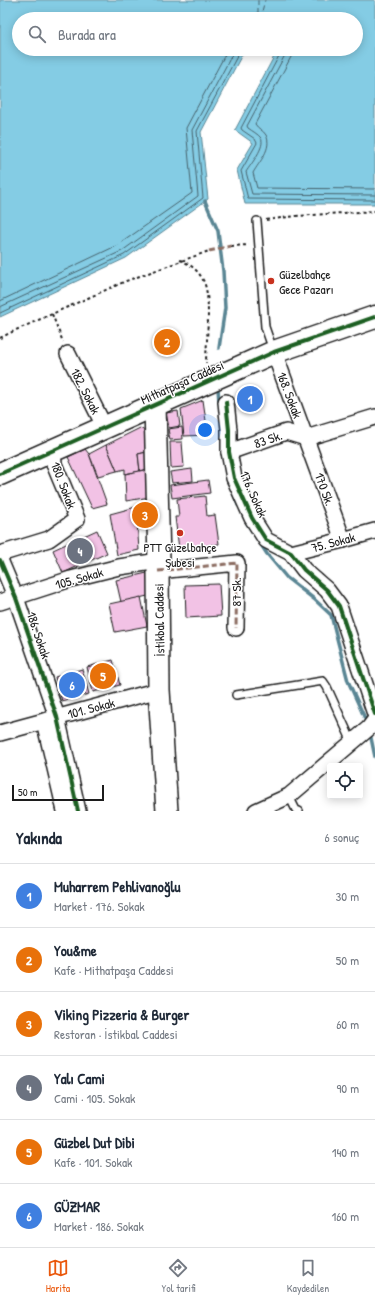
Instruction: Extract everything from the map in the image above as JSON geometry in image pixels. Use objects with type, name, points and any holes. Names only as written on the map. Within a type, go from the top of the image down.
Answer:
[{"type":"main road","name":"Mithatpaşa Caddesi","points":[[0,474],[274,352],[375,318]]},
{"type":"main road","name":"İstikbal Caddesi","points":[[155,406],[159,566],[159,690],[167,811]]},
{"type":"street","name":"168. Sokak","points":[[274,352],[306,438]]},
{"type":"street","name":"182. Sokak","points":[[68,354],[105,428]]},
{"type":"street","name":"176. Sokak","points":[[226,402],[229,430],[229,452],[234,478],[252,518],[266,540],[291,553]]},
{"type":"street","points":[[306,438],[375,418]]},
{"type":"street","name":"83 Sk.","points":[[229,452],[286,432],[306,438]]},
{"type":"street","name":"170 Sk.","points":[[306,438],[343,540]]},
{"type":"street","name":"180. Sokak","points":[[0,554],[49,539],[77,519],[54,464],[53,451]]},
{"type":"street","name":"75. Sokak","points":[[291,553],[375,531]]},
{"type":"street","points":[[256,811],[289,796],[367,727],[339,606],[327,590],[304,570],[291,553]]},
{"type":"street","name":"186. Sokak","points":[[0,560],[16,598],[78,811]]},
{"type":"street","name":"87 Sk.","points":[[159,566],[237,563],[236,628]]},
{"type":"street","name":"105. Sokak","points":[[0,602],[119,567],[159,566]]},
{"type":"street","name":"101. Sokak","points":[[0,733],[159,690]]},
{"type":"street","points":[[51,719],[65,811]]},
{"type":"lane","points":[[257,221],[265,327],[274,352]]},
{"type":"lane","points":[[236,695],[323,681],[367,727]]},
{"type":"lane","points":[[289,796],[296,810],[299,811]]},
{"type":"path","points":[[257,221],[296,216],[375,212]]},
{"type":"path","points":[[231,246],[259,244]]},
{"type":"path","points":[[0,338],[126,281],[180,260],[209,251]]},
{"type":"path","points":[[180,260],[189,263],[197,270],[204,281],[208,296],[205,382]]},
{"type":"path","points":[[52,314],[68,354]]},
{"type":"water","points":[[0,0],[375,0],[375,204],[245,204],[237,170],[253,143],[235,130],[274,56],[363,56],[363,12],[12,12],[12,56],[241,56],[201,132],[208,199],[126,258],[0,317]]},
{"type":"building","points":[[203,400],[208,435],[184,436],[181,409]]},
{"type":"building","points":[[178,411],[180,426],[169,428],[166,413]]},
{"type":"building","points":[[182,427],[183,439],[170,440],[168,429]]},
{"type":"building","points":[[140,428],[148,433],[147,452],[138,454],[140,471],[125,474],[125,469],[117,471],[106,445]]},
{"type":"building","points":[[170,442],[182,442],[184,467],[171,468]]},
{"type":"building","points":[[106,445],[117,471],[98,476],[89,454]]},
{"type":"building","points":[[85,449],[89,454],[107,504],[92,508],[68,457]]},
{"type":"building","points":[[147,452],[149,469],[140,471],[138,454]]},
{"type":"building","points":[[149,469],[150,497],[126,501],[125,474]]},
{"type":"building","points":[[192,469],[193,481],[172,483],[170,472]]},
{"type":"building","points":[[208,480],[210,493],[172,498],[170,485]]},
{"type":"building","points":[[205,496],[207,516],[215,515],[219,544],[179,549],[175,517],[179,517],[177,499]]},
{"type":"building","points":[[136,507],[139,550],[117,555],[110,514]]},
{"type":"building","points":[[97,530],[107,553],[63,573],[53,550]]},
{"type":"building","points":[[147,573],[152,595],[121,602],[116,580]]},
{"type":"building","points":[[219,584],[221,616],[186,618],[185,585]]},
{"type":"building","points":[[141,597],[147,626],[115,632],[109,604]]},
{"type":"building","points":[[113,660],[120,685],[93,692],[87,667]]},
{"type":"building","points":[[82,669],[89,694],[62,701],[55,677]]},
{"type":"waterway","points":[[205,201],[218,231],[223,271],[225,308],[219,348]]},
{"type":"waterway","points":[[218,388],[219,403]]},
{"type":"waterway","points":[[233,492],[238,505]]},
{"type":"waterway","points":[[247,523],[267,554],[287,578],[314,599],[331,615],[348,681],[367,723]]},
{"type":"waterway","points":[[370,733],[375,757]]},
{"type":"ferry route","points":[[258,0],[258,12]]},
{"type":"ferry route","points":[[262,12],[265,0]]},
{"type":"marked path","points":[[209,251],[231,246]]},
{"type":"marked path","points":[[158,571],[237,563],[236,628]]},
{"type":"cycle path","points":[[0,474],[274,352],[375,317]]},
{"type":"cycle path","points":[[226,402],[229,430],[229,452],[234,478],[252,518],[266,540],[291,553],[304,570],[327,590],[339,606],[375,714]]},
{"type":"cycle path","points":[[0,560],[16,598],[57,717],[78,811]]},
{"type":"place","name":"Güzelbahçe Gece Pazarı","points":[[271,281]]},
{"type":"place","name":"You&me","points":[[167,342]]},
{"type":"place","name":"Muharrem Pehlivanoğlu","points":[[250,399]]},
{"type":"place","name":"Viking Pizzeria & Burger","points":[[145,515]]},
{"type":"place","name":"PTT Güzelbahçe Şubesi","points":[[180,533]]},
{"type":"place","name":"Yalı Cami","points":[[80,551]]},
{"type":"place","name":"Güzbel Dut Dibi","points":[[103,676]]},
{"type":"place","name":"GÜZMAR","points":[[72,685]]}]
